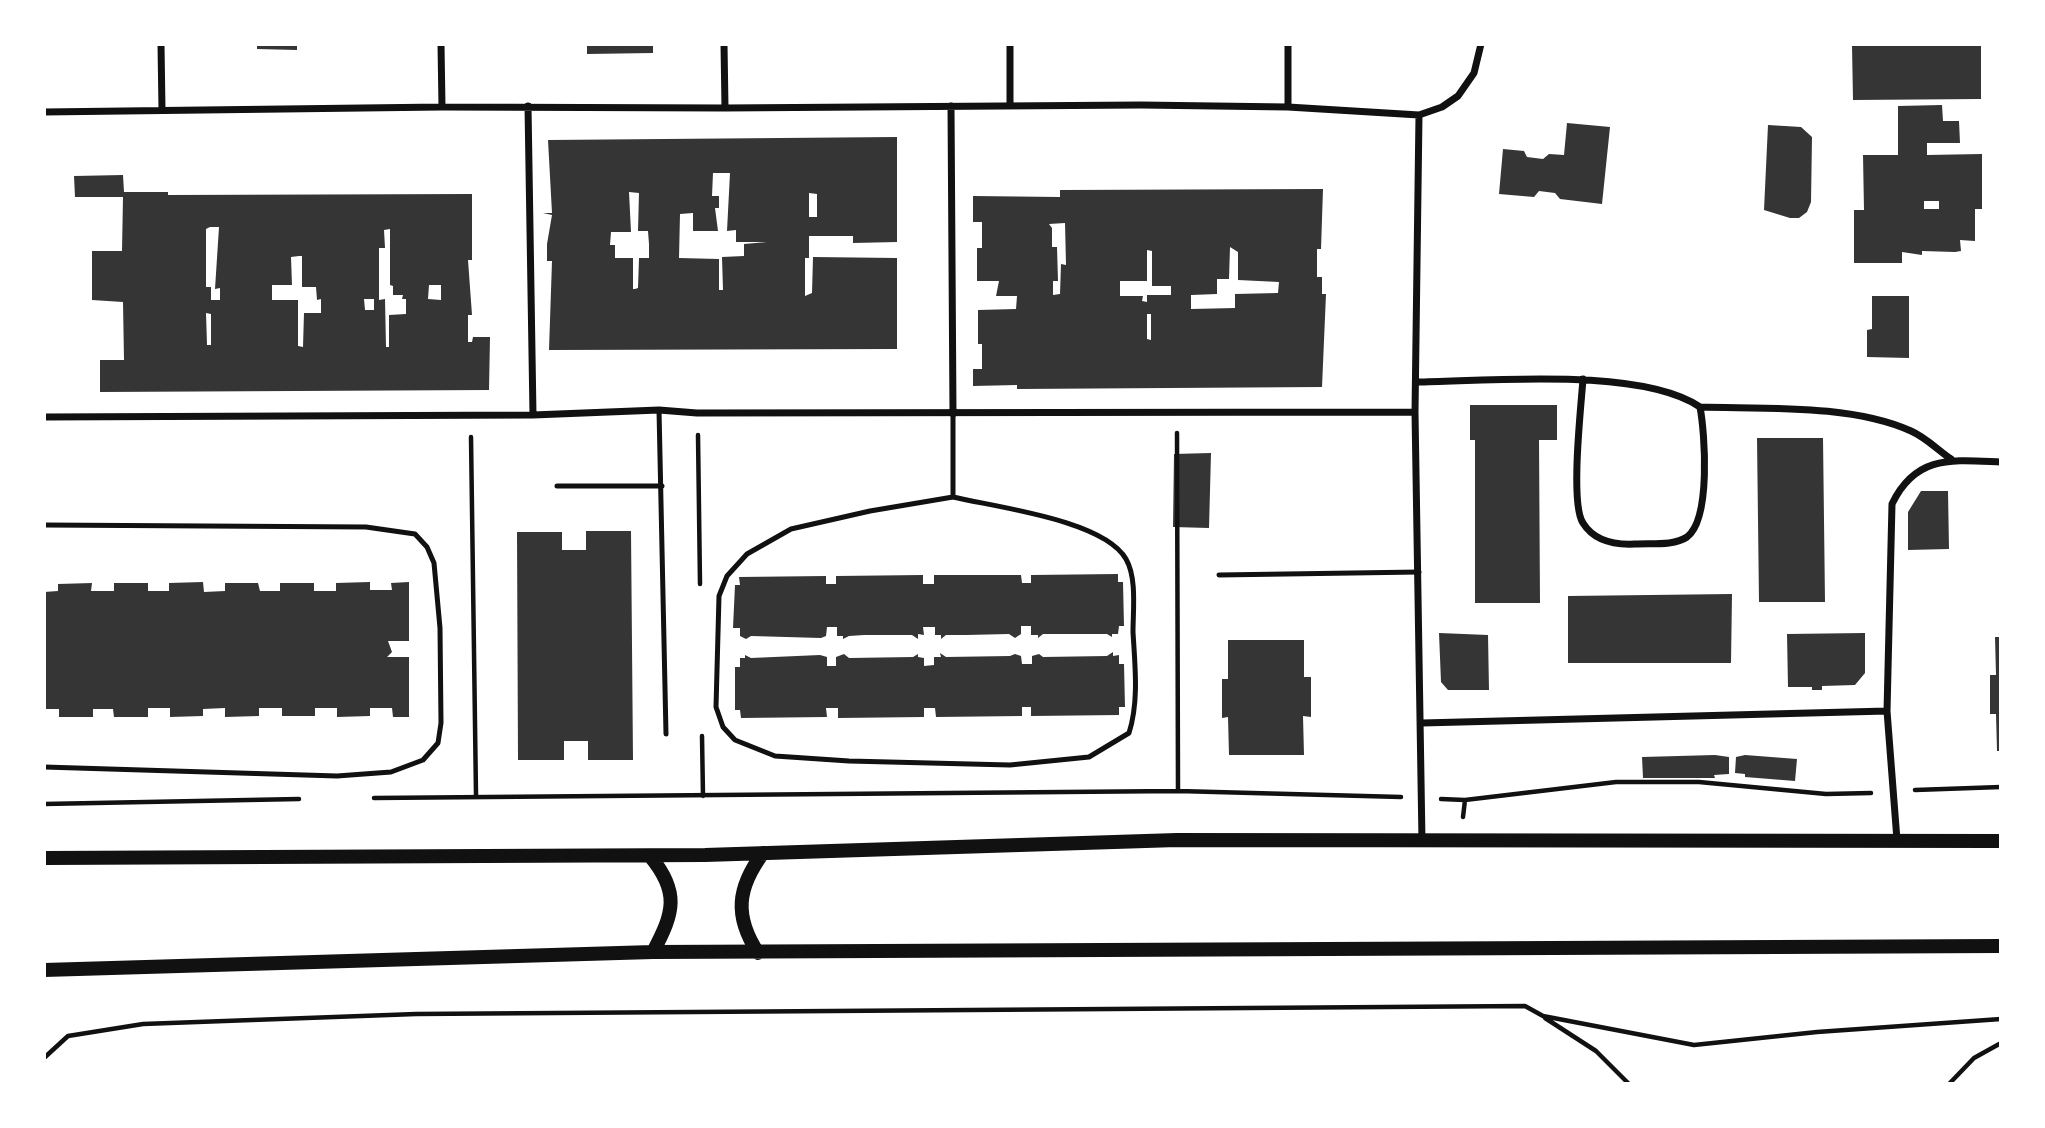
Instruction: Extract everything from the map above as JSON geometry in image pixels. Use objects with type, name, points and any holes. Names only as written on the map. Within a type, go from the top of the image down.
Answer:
[{"type":"main road","points":[[44,858],[650,856],[1177,840],[2001,841]]},
{"type":"main road","points":[[758,953],[745,933],[741,915],[743,894],[750,871],[763,853]]},
{"type":"main road","points":[[650,856],[666,876],[672,900],[668,924],[653,952]]},
{"type":"main road","points":[[44,970],[653,952],[2001,946]]},
{"type":"street","points":[[161,44],[162,110]]},
{"type":"street","points":[[441,44],[442,107]]},
{"type":"street","points":[[724,44],[725,108]]},
{"type":"street","points":[[1010,44],[1010,105]]},
{"type":"street","points":[[1288,44],[1288,107]]},
{"type":"street","points":[[44,112],[528,106],[725,108],[1010,105],[1288,107],[1419,115],[1442,107],[1458,96],[1474,73],[1481,46]]},
{"type":"street","points":[[528,106],[533,415]]},
{"type":"street","points":[[951,106],[953,414]]},
{"type":"street","points":[[1419,115],[1416,412],[1422,841]]},
{"type":"street","points":[[1417,382],[1583,379],[1665,391],[1686,398],[1700,407],[1824,412],[1877,420],[1912,431],[1951,460]]},
{"type":"street","points":[[1583,379],[1577,502],[1582,522],[1595,537],[1618,544],[1670,543],[1685,538],[1695,529],[1702,511],[1704,429],[1700,407]]},
{"type":"street","points":[[44,417],[533,415],[659,410],[697,413],[1177,415],[1416,412]]},
{"type":"street","points":[[1897,840],[1887,711],[1892,504],[1902,484],[1918,470],[1951,460],[2001,462]]},
{"type":"street","points":[[1422,723],[1887,711]]},
{"type":"lane","points":[[659,410],[666,734]]},
{"type":"lane","points":[[953,414],[953,497]]},
{"type":"lane","points":[[557,486],[662,486]]},
{"type":"lane","points":[[953,497],[1069,524],[1103,537],[1125,557],[1131,573],[1135,675],[1134,717],[1129,733],[1089,757],[1010,765],[849,761],[775,756],[736,740],[723,727],[716,707],[719,597],[727,576],[747,554],[791,529],[870,511],[953,497]]},
{"type":"lane","points":[[44,525],[366,527],[415,534],[427,547],[434,563],[440,628],[441,723],[438,743],[423,760],[391,772],[337,776],[44,767]]},
{"type":"lane","points":[[1219,575],[1419,572]]},
{"type":"path","points":[[471,415],[476,796]]},
{"type":"path","points":[[1177,415],[1178,791]]},
{"type":"path","points":[[365,798],[1178,791],[1465,800],[1616,782],[1699,782],[1826,794],[2001,787]]},
{"type":"path","points":[[44,804],[309,799]]},
{"type":"path","points":[[1461,840],[1465,800]]},
{"type":"path","points":[[44,1058],[68,1035],[144,1024],[416,1014],[1525,1006],[1596,1051],[1629,1084]]},
{"type":"path","points":[[1544,1017],[1694,1045],[1817,1032],[2001,1019]]},
{"type":"path","points":[[1949,1084],[1974,1058],[2001,1042]]},
{"type":"building","points":[[257,44],[297,44],[297,50],[257,49]]},
{"type":"building","points":[[587,44],[653,44],[653,53],[587,54]]},
{"type":"building","points":[[1981,44],[1981,99],[1853,100],[1852,46]]},
{"type":"building","points":[[1942,105],[1943,121],[1959,121],[1960,143],[1927,143],[1927,155],[1982,154],[1982,209],[1975,209],[1975,241],[1960,240],[1961,251],[1955,252],[1922,251],[1922,255],[1902,252],[1902,263],[1854,263],[1854,210],[1864,210],[1863,155],[1898,155],[1898,106]],"holes":[[[1924,201],[1939,201],[1939,209],[1924,209]]]},
{"type":"building","points":[[1567,123],[1610,127],[1602,204],[1560,199],[1555,193],[1539,191],[1534,197],[1499,194],[1503,149],[1524,151],[1527,157],[1543,159],[1549,154],[1564,155]]},
{"type":"building","points":[[1768,125],[1801,127],[1812,137],[1811,202],[1807,212],[1799,218],[1764,210]]},
{"type":"building","points":[[897,137],[897,242],[853,243],[853,236],[809,236],[809,258],[805,258],[805,296],[812,293],[813,257],[897,258],[897,349],[549,350],[552,261],[547,261],[547,244],[552,215],[543,213],[552,213],[548,140]],"holes":[[[713,173],[730,173],[727,231],[736,230],[736,242],[767,242],[744,244],[744,256],[722,257],[723,290],[719,290],[719,259],[679,258],[680,214],[693,213],[693,231],[718,231],[715,208],[719,208],[719,196],[712,196]],[[629,192],[639,193],[638,231],[648,231],[649,244],[649,258],[639,258],[638,288],[635,289],[633,258],[615,258],[615,245],[610,245],[611,232],[631,232]],[[809,193],[817,194],[817,217],[809,217]]]},
{"type":"building","points":[[123,175],[124,192],[168,192],[168,195],[472,194],[472,260],[468,260],[472,315],[468,315],[468,342],[472,342],[473,337],[490,337],[489,390],[100,392],[100,360],[124,360],[123,302],[92,300],[92,251],[122,251],[123,197],[75,197],[74,176]],"holes":[[[219,227],[215,289],[220,288],[220,300],[211,300],[211,287],[206,287],[206,229]],[[390,229],[390,285],[393,286],[393,295],[403,295],[402,299],[406,299],[406,314],[389,315],[389,347],[386,347],[385,299],[379,300],[379,248],[385,248],[384,230]],[[302,256],[302,287],[316,287],[317,300],[321,299],[321,313],[304,313],[303,347],[298,346],[298,300],[272,300],[272,285],[292,285],[291,257]],[[429,285],[441,285],[441,300],[428,299]],[[364,299],[374,299],[374,310],[365,310]],[[206,313],[211,314],[211,345],[207,345]]]},
{"type":"building","points":[[1323,189],[1321,249],[1317,249],[1317,277],[1322,277],[1322,294],[1326,294],[1322,387],[1017,389],[1017,385],[973,386],[973,369],[982,369],[982,344],[978,344],[978,310],[1016,309],[1017,296],[996,296],[999,281],[977,281],[977,248],[982,248],[982,222],[973,222],[973,196],[1060,197],[1060,190]],"holes":[[[1065,223],[1066,265],[1061,264],[1060,294],[1053,295],[1053,281],[1058,281],[1057,247],[1052,247],[1052,228],[1049,224]],[[1230,247],[1238,252],[1238,280],[1279,282],[1278,293],[1235,294],[1235,308],[1191,309],[1191,295],[1217,294],[1217,279],[1229,279]],[[1147,250],[1152,251],[1152,286],[1171,286],[1171,295],[1147,295],[1147,302],[1142,301],[1143,296],[1120,296],[1120,281],[1147,281]],[[1147,314],[1151,314],[1151,340],[1147,339]]]},
{"type":"building","points":[[1872,296],[1909,296],[1909,358],[1867,357],[1867,330],[1872,329]]},
{"type":"building","points":[[1470,405],[1557,405],[1557,440],[1539,440],[1540,603],[1475,603],[1475,440],[1470,440]]},
{"type":"building","points":[[1757,438],[1823,438],[1825,602],[1759,602]]},
{"type":"building","points":[[1211,453],[1209,528],[1173,527],[1174,454]]},
{"type":"building","points":[[1921,491],[1948,491],[1949,549],[1908,550],[1908,512]]},
{"type":"building","points":[[586,531],[631,531],[633,760],[588,760],[588,741],[564,741],[564,760],[518,760],[517,532],[562,532],[562,550],[586,550]]},
{"type":"building","points":[[1118,574],[1118,582],[1123,582],[1124,626],[1119,626],[1118,634],[1112,634],[1112,637],[1107,634],[1043,634],[1038,638],[1038,635],[1031,635],[1031,626],[1021,626],[1021,634],[1015,638],[1009,634],[946,635],[941,639],[941,635],[935,635],[935,627],[923,627],[924,635],[918,634],[918,639],[912,635],[864,635],[843,639],[843,636],[837,636],[837,627],[827,627],[826,636],[821,638],[751,636],[746,639],[740,636],[740,628],[733,628],[735,585],[740,585],[739,577],[826,576],[826,584],[836,584],[836,576],[923,575],[923,584],[934,584],[934,575],[1021,575],[1022,583],[1031,583],[1031,575]]},
{"type":"building","points":[[203,582],[204,592],[225,591],[225,583],[258,583],[260,591],[280,591],[280,583],[314,583],[314,591],[336,591],[336,583],[370,582],[370,590],[392,590],[391,583],[409,582],[409,641],[388,641],[392,652],[387,657],[409,657],[409,717],[393,717],[392,708],[370,708],[370,716],[337,717],[337,708],[315,708],[315,716],[282,716],[282,708],[259,708],[259,716],[225,717],[225,708],[203,709],[203,716],[170,717],[170,708],[148,708],[148,717],[114,717],[113,709],[93,709],[93,717],[59,717],[59,709],[44,709],[44,592],[58,591],[58,584],[92,583],[91,591],[114,591],[114,583],[148,583],[148,591],[169,591],[169,583]]},
{"type":"building","points":[[1732,594],[1731,663],[1568,663],[1568,596]]},
{"type":"building","points":[[1439,633],[1488,635],[1489,690],[1448,690],[1441,682]]},
{"type":"building","points":[[1865,633],[1865,673],[1855,685],[1822,686],[1822,690],[1812,690],[1812,687],[1788,687],[1787,634]]},
{"type":"building","points":[[1995,637],[2001,637],[2001,751],[1997,751],[1996,714],[1990,714],[1990,675],[1996,675]]},
{"type":"building","points":[[1228,640],[1304,640],[1304,677],[1311,677],[1311,717],[1303,716],[1304,755],[1229,755],[1228,717],[1222,718],[1222,679],[1228,679]]},
{"type":"building","points":[[1113,652],[1113,656],[1119,655],[1119,664],[1124,664],[1125,707],[1119,707],[1119,715],[1031,716],[1031,707],[1022,707],[1022,716],[936,717],[935,708],[924,708],[924,717],[838,718],[838,708],[826,708],[827,717],[741,718],[740,710],[735,710],[735,667],[740,667],[740,658],[745,658],[745,655],[751,658],[820,655],[827,657],[827,666],[836,666],[836,657],[844,654],[849,658],[913,657],[918,654],[918,657],[924,658],[924,666],[934,665],[934,657],[941,657],[940,653],[946,657],[1015,654],[1021,656],[1022,664],[1032,664],[1032,656],[1039,654],[1043,657],[1107,656]]},
{"type":"building","points":[[1745,755],[1797,759],[1795,781],[1745,777],[1745,774],[1735,773],[1736,757]]},
{"type":"building","points":[[1642,757],[1729,757],[1729,774],[1714,775],[1715,778],[1643,778]]}]
